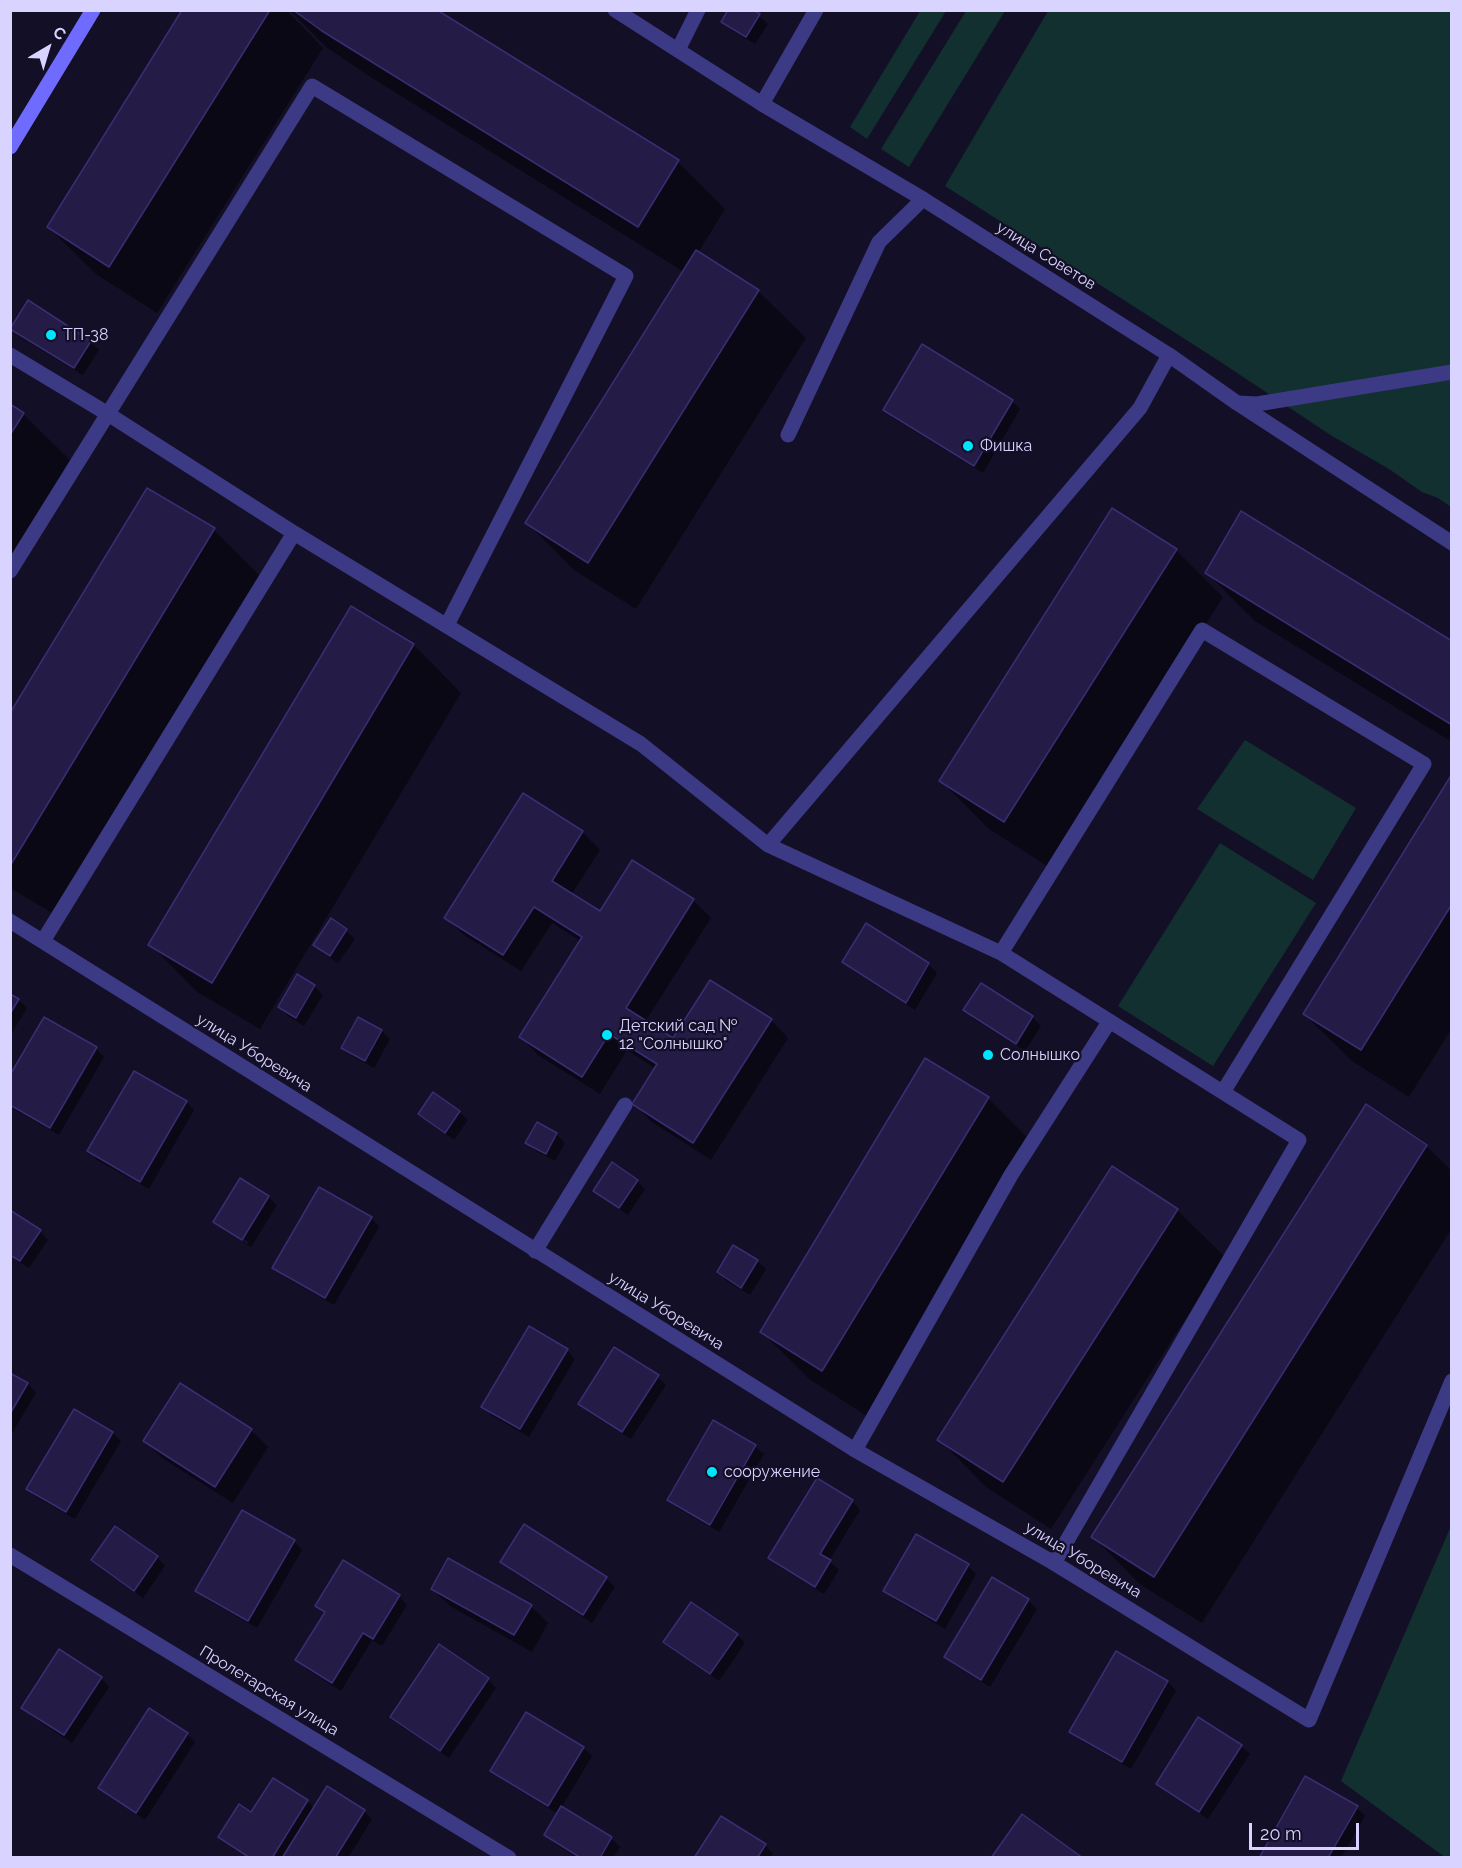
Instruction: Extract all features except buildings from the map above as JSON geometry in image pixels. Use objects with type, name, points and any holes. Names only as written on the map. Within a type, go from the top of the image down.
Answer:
[{"type":"main road","points":[[10,147],[93,10]]},
{"type":"street","name":"улица Советов","points":[[615,10],[762,104],[923,199],[1169,355],[1237,403],[1452,543]]},
{"type":"street","points":[[678,50],[698,10]]},
{"type":"street","points":[[762,104],[816,10]]},
{"type":"street","points":[[10,571],[312,86],[626,276],[447,625]]},
{"type":"street","points":[[788,435],[879,242],[923,199]]},
{"type":"street","points":[[10,355],[108,414],[294,533],[641,744],[768,845],[1001,953],[1299,1140],[1054,1563]]},
{"type":"street","points":[[768,845],[1140,408],[1169,355]]},
{"type":"street","points":[[1237,403],[1257,404],[1452,372]]},
{"type":"street","points":[[43,941],[294,533]]},
{"type":"street","points":[[1001,953],[1202,630],[1424,764],[1223,1092]]},
{"type":"street","name":"улица Уборевича","points":[[10,921],[855,1450],[1054,1563],[1309,1720],[1452,1381]]},
{"type":"street","points":[[855,1450],[1011,1175],[1109,1022]]},
{"type":"street","points":[[535,1251],[625,1105]]},
{"type":"street","name":"Пролетарская улица","points":[[10,1555],[509,1857]]},
{"type":"green space","points":[[920,11],[946,11],[867,139],[850,127]]},
{"type":"green space","points":[[966,11],[1005,11],[909,167],[881,149]]},
{"type":"green space","points":[[1048,11],[1451,11],[1451,507],[1438,498],[1422,492],[1389,469],[1332,436],[945,186]]},
{"type":"green space","points":[[1245,740],[1356,808],[1313,880],[1197,809]]},
{"type":"green space","points":[[1220,843],[1316,903],[1213,1066],[1118,1006]]},
{"type":"green space","points":[[1451,1526],[1452,1857],[1446,1858],[1341,1781]]},
{"type":"place","name":"ТП-38","points":[[51,335]]},
{"type":"place","name":"Фишка","points":[[968,446]]},
{"type":"place","name":"Детский сад № 12 \"Солнышко\"","points":[[607,1035]]},
{"type":"place","name":"Солнышко","points":[[988,1055]]},
{"type":"place","name":"сооружение","points":[[712,1472]]}]
